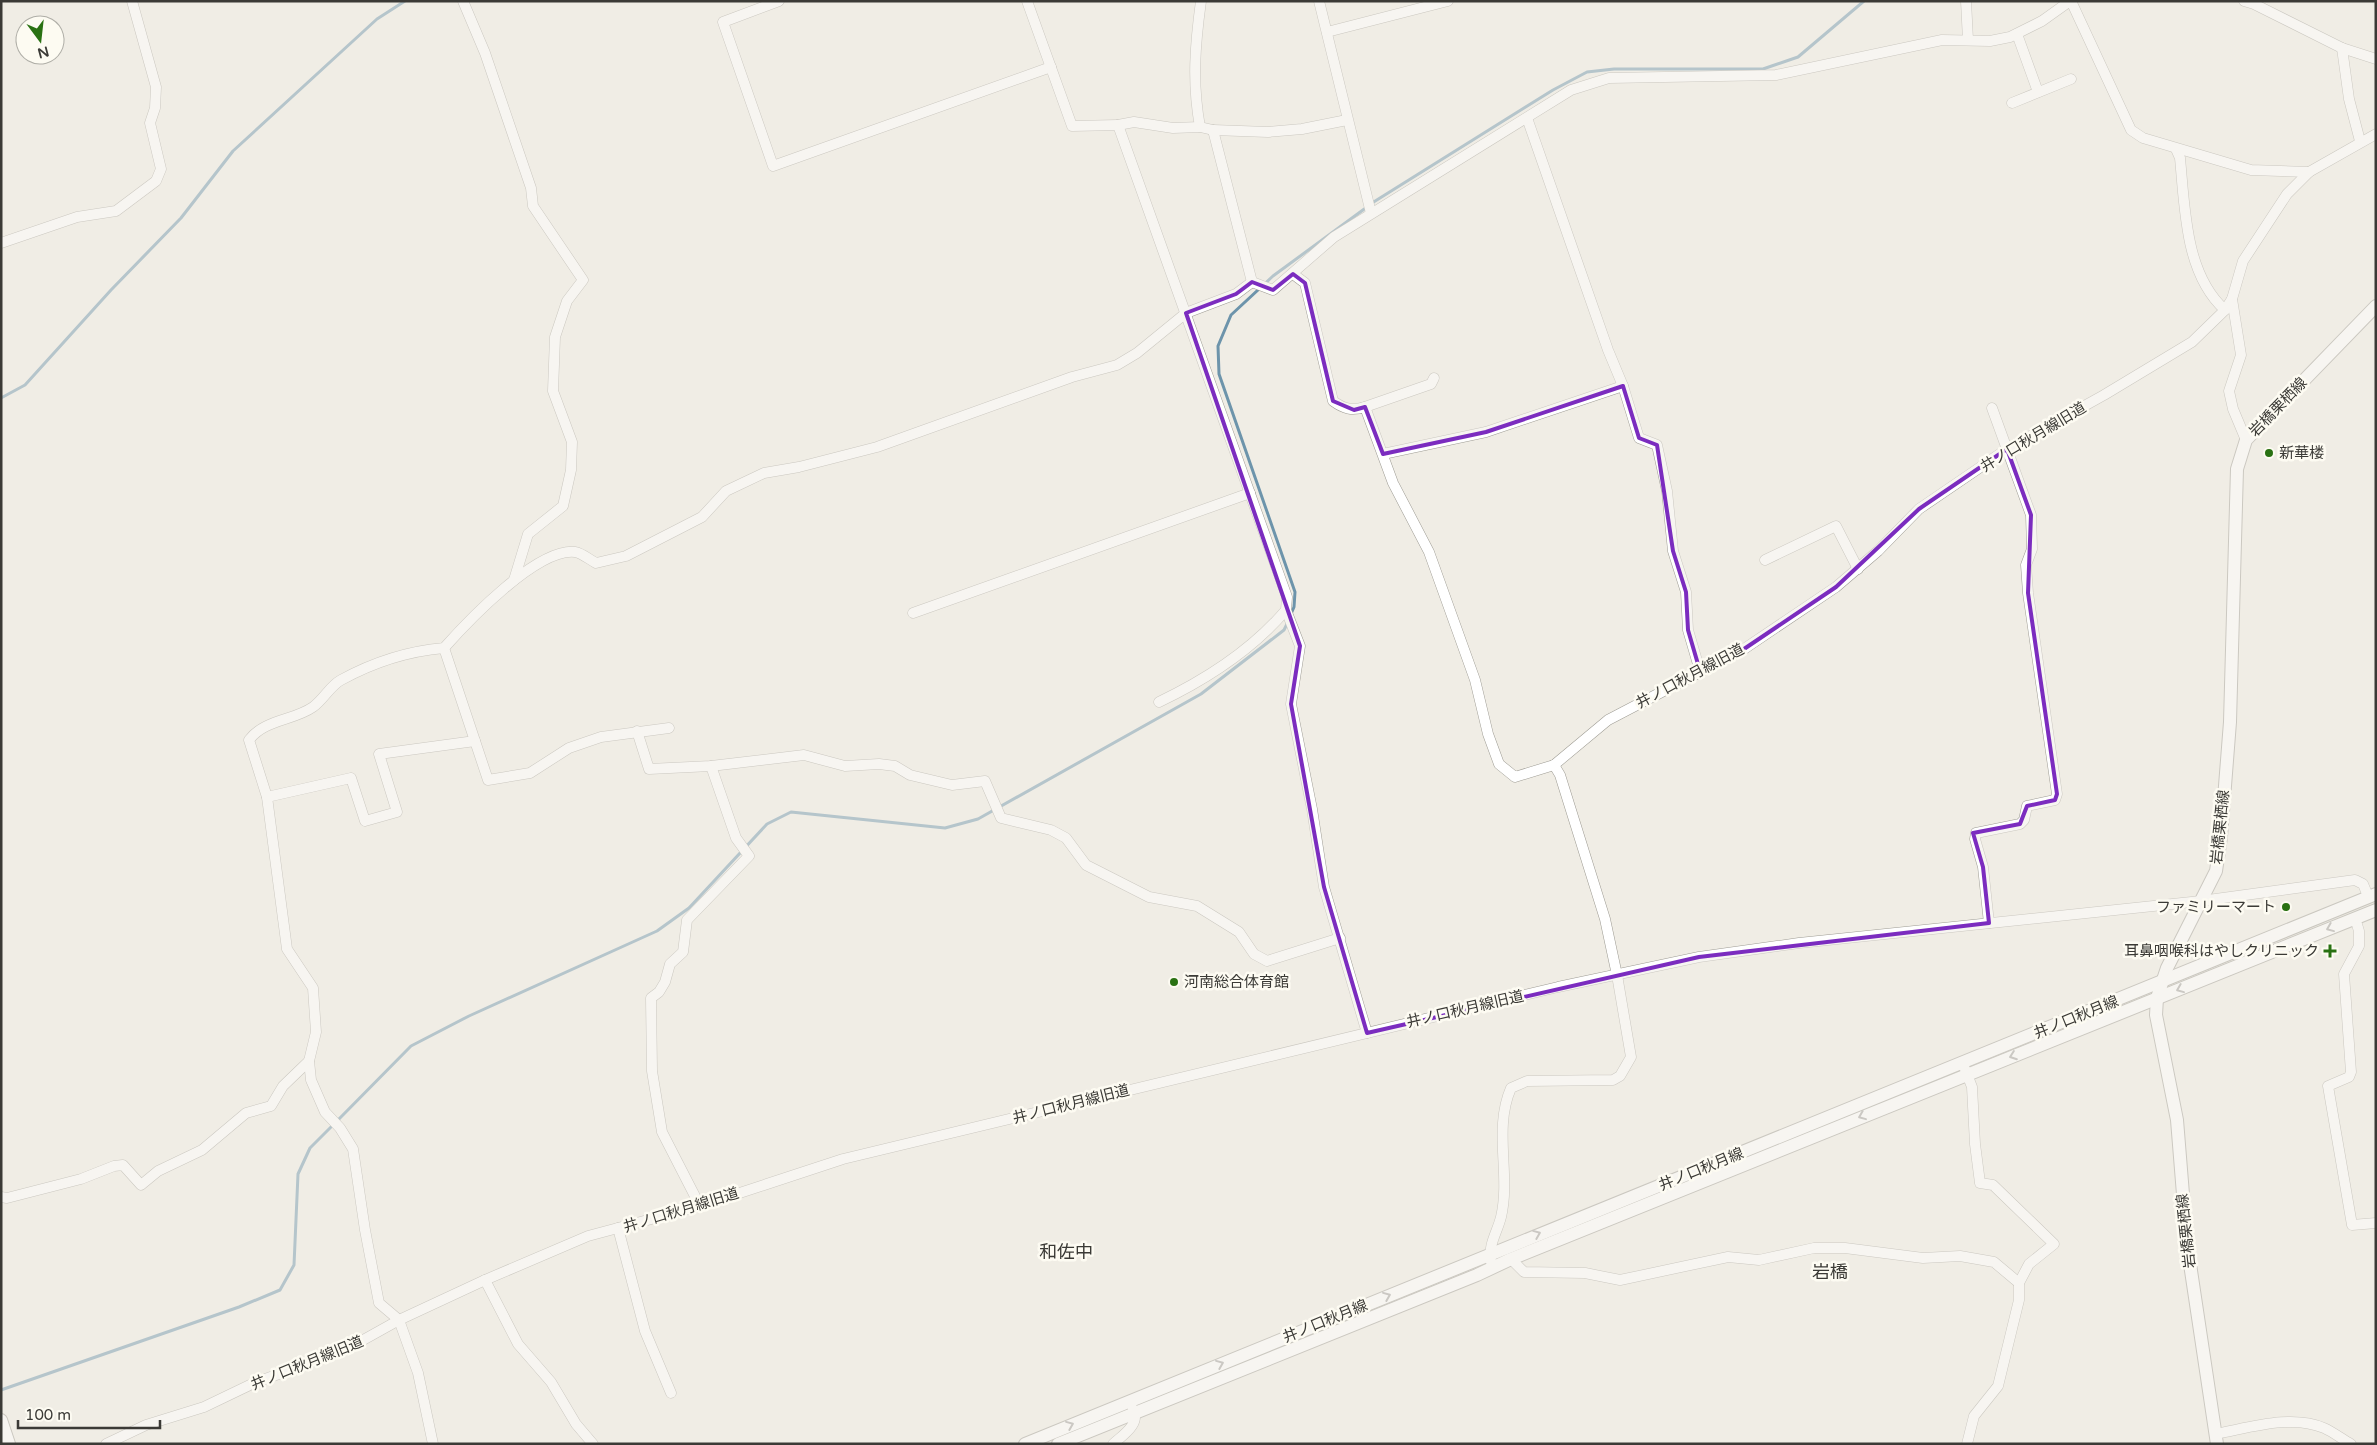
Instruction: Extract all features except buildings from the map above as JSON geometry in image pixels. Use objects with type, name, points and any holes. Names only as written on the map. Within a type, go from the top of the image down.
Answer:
[{"type":"main road","name":"岩橋栗栖線","points":[[2216,1439],[2186,1244],[2177,1120],[2156,1015],[2157,998],[2167,968],[2216,871],[2221,837],[2230,722],[2237,469],[2246,440],[2376,306]]},
{"type":"main road","name":"井ノ口秋月線","points":[[1025,1444],[1132,1407],[1492,1268],[1510,1258],[2372,895]]},
{"type":"main road","name":"井ノ口秋月線","points":[[1058,1444],[1132,1407],[1490,1253],[1965,1068],[2157,998],[2376,910]]},
{"type":"main road","points":[[1,1420],[9,1444]]},
{"type":"street","points":[[1,243],[77,217],[116,211],[156,181],[161,169],[150,123],[155,108],[156,87],[132,1]]},
{"type":"street","points":[[464,1],[485,53],[531,188],[533,206],[583,280],[567,301],[555,337],[552,391],[572,442],[572,470],[563,506],[528,534],[514,580]]},
{"type":"street","points":[[780,1],[723,22],[772,166],[1051,67]]},
{"type":"street","points":[[1027,1],[1072,126],[1118,125],[1134,122],[1173,128],[1200,127],[1213,130],[1276,131],[1302,129],[1347,120]]},
{"type":"street","points":[[1200,127],[1196,107],[1194,53],[1201,1]]},
{"type":"street","points":[[1319,1],[1371,213]]},
{"type":"street","points":[[1327,32],[1448,1]]},
{"type":"street","points":[[1966,1],[1968,40]]},
{"type":"street","points":[[1254,283],[1273,290],[1334,236],[1570,90],[1609,78],[1776,75],[1942,40],[1990,41],[2017,34],[2042,22],[2070,1],[2130,130],[2142,138],[2252,170],[2309,172]]},
{"type":"street","points":[[2244,1],[2254,4],[2342,48],[2376,59]]},
{"type":"street","points":[[2017,34],[2038,92]]},
{"type":"street","points":[[2342,48],[2349,99],[2360,141]]},
{"type":"street","points":[[2012,103],[2071,79]]},
{"type":"street","points":[[1527,118],[1639,438],[1657,445],[1667,491],[1674,551],[1686,592],[1688,630],[1700,671]]},
{"type":"street","points":[[1118,125],[1250,493],[1286,597],[1286,610],[1295,629],[1300,646],[1291,704],[1312,809],[1324,887],[1366,1033]]},
{"type":"street","points":[[1213,130],[1254,283]]},
{"type":"street","name":"井ノ口秋月線旧道","points":[[1554,765],[1608,720],[1744,649],[1836,587],[1858,569],[1919,509],[2008,449],[2104,395],[2192,342],[2225,310],[2232,298],[2242,261],[2287,194],[2309,172],[2360,141],[2376,134]]},
{"type":"street","points":[[2176,149],[2180,158],[2194,259],[2207,291],[2225,310]]},
{"type":"street","points":[[1293,274],[1305,283],[1333,401],[1342,407],[1354,410],[1430,384],[1434,378]]},
{"type":"street","points":[[432,1444],[418,1373],[399,1320],[379,1303],[365,1230],[358,1169],[353,1149],[340,1128],[325,1112],[311,1080],[309,1061],[316,1032],[313,988],[287,949],[267,798],[249,740],[258,729],[313,707],[340,680],[391,659],[423,650],[444,648],[470,619],[514,580],[555,556],[576,552],[596,563],[626,556],[702,517],[726,491],[764,473],[799,467],[877,447],[1072,377],[1118,365],[1137,353],[1186,314],[1236,294],[1254,283]]},
{"type":"street","points":[[2232,298],[2241,355],[2229,391],[2233,410],[2246,440]]},
{"type":"street","points":[[1383,454],[1486,432],[1622,386]]},
{"type":"street","points":[[1362,408],[1365,407],[1393,483],[1429,552],[1475,680],[1488,734],[1499,764],[1515,777],[1554,765],[1560,775],[1599,901],[1617,975],[1630,1057],[1620,1076],[1613,1080],[1527,1081],[1511,1088],[1504,1103],[1504,1193],[1501,1218],[1491,1243],[1492,1268]]},
{"type":"street","points":[[1989,923],[1983,868],[1975,840],[1976,833],[2020,824],[2024,820],[2028,806],[2055,800],[2057,794],[2028,593],[2026,565],[2032,549],[2031,515],[1992,408]]},
{"type":"street","points":[[914,613],[1250,493]]},
{"type":"street","points":[[1765,560],[1836,526],[1858,569]]},
{"type":"street","points":[[1159,702],[1198,683],[1272,627],[1286,610]]},
{"type":"street","points":[[444,648],[488,780],[530,773],[569,748],[601,737],[669,728]]},
{"type":"street","points":[[637,732],[649,769],[711,766],[804,755],[845,766],[878,764],[895,766],[910,775],[952,784],[985,781],[1000,818],[1051,830],[1066,838],[1086,865],[1149,897],[1197,906],[1240,932],[1254,954],[1267,960],[1340,938]]},
{"type":"street","points":[[267,798],[351,778],[365,822],[396,812],[379,754],[475,741]]},
{"type":"street","points":[[700,1206],[662,1132],[652,1071],[651,998],[659,992],[665,982],[670,964],[683,952],[687,920],[748,856],[736,838],[711,766]]},
{"type":"street","name":"井ノ口秋月線旧道","points":[[106,1444],[146,1425],[204,1408],[254,1383],[347,1349],[399,1320],[485,1280],[588,1236],[700,1206],[843,1159],[1366,1033],[1699,957],[1799,943],[2201,901],[2355,880],[2363,884],[2372,895]]},
{"type":"street","points":[[2355,918],[2359,931],[2359,946],[2344,974],[2351,1072],[2348,1077],[2328,1086],[2352,1225],[2376,1223]]},
{"type":"street","points":[[1,1197],[7,1198],[72,1181],[123,1165],[141,1185],[158,1171],[202,1150],[246,1113],[271,1106],[283,1086],[309,1061]]},
{"type":"street","points":[[1965,1068],[1972,1087],[1975,1144],[1980,1183],[1993,1185],[2054,1244],[2029,1264],[2019,1283],[2019,1300],[1998,1386],[1974,1416],[1967,1444]]},
{"type":"street","points":[[618,1228],[645,1331],[670,1393]]},
{"type":"street","points":[[1510,1258],[1524,1272],[1585,1273],[1620,1280],[1728,1258],[1759,1260],[1814,1248],[1845,1248],[1923,1258],[1960,1256],[1994,1262],[2019,1283]]},
{"type":"street","points":[[485,1280],[518,1344],[551,1382],[576,1424],[593,1444]]},
{"type":"street","points":[[1113,1444],[1132,1427],[1132,1407]]},
{"type":"street","points":[[2216,1439],[2281,1422],[2308,1424],[2323,1428],[2351,1444]]},
{"type":"highlighted area","points":[[1293,274],[1305,283],[1333,401],[1354,410],[1365,407],[1383,454],[1486,432],[1623,386],[1639,438],[1657,445],[1673,551],[1686,592],[1688,630],[1700,671],[1744,649],[1836,587],[1919,509],[2007,449],[2031,515],[2028,593],[2057,794],[2055,800],[2027,806],[2020,824],[1973,833],[1983,867],[1989,923],[1699,957],[1367,1033],[1324,887],[1291,704],[1300,646],[1186,313],[1236,294],[1252,282],[1273,290]]},
{"type":"waterway","points":[[1,398],[25,385],[111,290],[181,218],[233,151],[377,19],[405,1]]},
{"type":"waterway","points":[[1372,203],[1553,90],[1587,72],[1614,69],[1763,69],[1798,57],[1864,1]]},
{"type":"waterway","points":[[1291,614],[1294,607],[1295,592],[1219,374],[1218,346],[1231,315],[1273,276],[1367,207]]},
{"type":"waterway","points":[[337,1121],[411,1046],[469,1016],[657,931],[689,908],[767,824],[791,812],[945,828],[978,819],[1201,694],[1284,630],[1288,622]]},
{"type":"waterway","points":[[1,1390],[239,1307],[280,1290],[294,1265],[298,1174],[310,1148],[333,1125]]},
{"type":"place","name":"新華楼","points":[[2269,453]]},
{"type":"place","name":"ファミリーマート","points":[[2286,907]]},
{"type":"place","name":"耳鼻咽喉科はやしクリニック","points":[[2330,951]]},
{"type":"place","name":"河南総合体育館","points":[[1174,982]]},
{"type":"district","name":"和佐中","points":[[1066,1252]]},
{"type":"district","name":"岩橋","points":[[1830,1272]]}]
